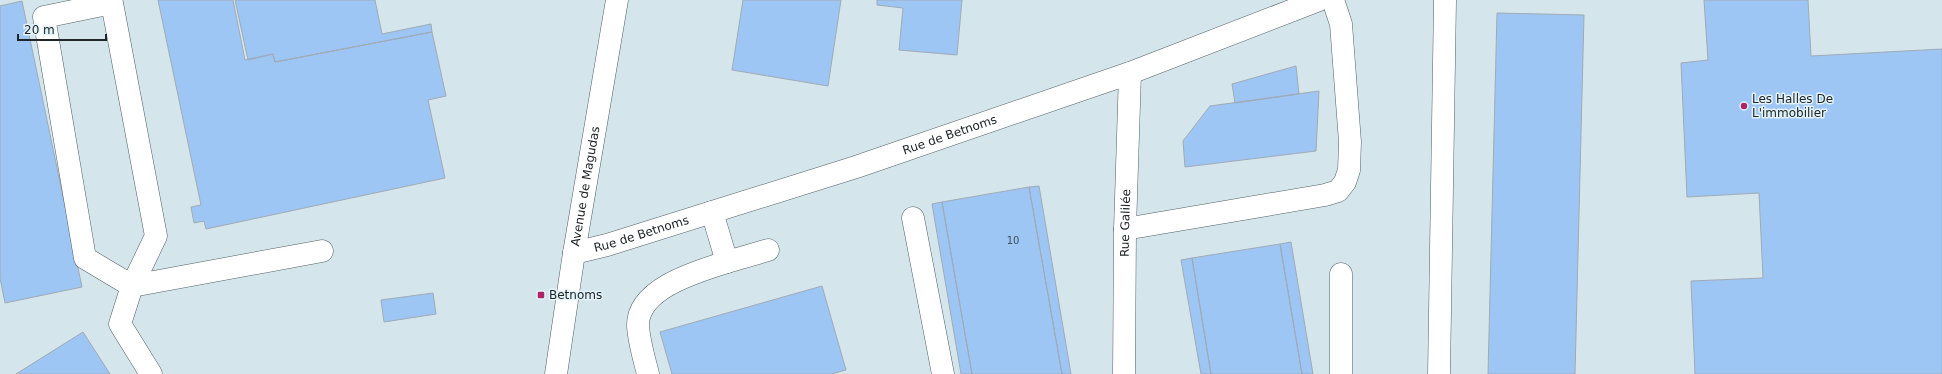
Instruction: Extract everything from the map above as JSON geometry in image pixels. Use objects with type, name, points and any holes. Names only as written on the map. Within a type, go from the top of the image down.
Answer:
[{"type":"street","name":"Avenue de Magudas","points":[[556,374],[574,253],[617,0]]},
{"type":"street","name":"Rue de Betnoms","points":[[574,253],[607,245],[856,167],[1130,73],[1319,0]]},
{"type":"street","points":[[1125,229],[1325,195],[1338,191],[1345,182],[1349,170],[1350,142],[1341,24],[1333,0]]},
{"type":"street","points":[[1439,374],[1445,0]]},
{"type":"street","points":[[151,374],[120,324],[132,286],[156,236],[112,3],[44,17],[85,258],[132,286],[322,251]]},
{"type":"street","name":"Rue Galilée","points":[[1124,374],[1125,229],[1130,73]]},
{"type":"street","points":[[712,212],[727,262]]},
{"type":"street","points":[[913,218],[943,374]]},
{"type":"street","points":[[648,374],[638,324],[643,308],[661,289],[690,274],[768,250]]},
{"type":"street","points":[[1341,274],[1341,374]]},
{"type":"building","points":[[158,0],[233,0],[245,60],[273,54],[275,62],[432,32],[446,96],[428,100],[445,178],[206,229],[204,221],[194,223],[191,207],[201,205]]},
{"type":"building","points":[[235,0],[375,0],[382,34],[431,24],[432,32],[275,62],[273,54],[248,60]]},
{"type":"building","points":[[743,0],[841,0],[828,86],[732,70]]},
{"type":"building","points":[[877,0],[962,0],[957,55],[899,50],[903,8],[877,5]]},
{"type":"building","points":[[1704,0],[1808,0],[1811,56],[1942,49],[1942,374],[1695,374],[1691,281],[1763,278],[1759,193],[1687,197],[1681,63],[1708,60]]},
{"type":"building","points":[[22,1],[82,287],[5,303],[0,278],[0,6]]},
{"type":"building","points":[[1497,13],[1584,15],[1575,374],[1488,374]]},
{"type":"building","points":[[1296,66],[1299,94],[1235,103],[1232,84]]},
{"type":"building","points":[[1319,91],[1316,151],[1185,167],[1183,141],[1210,106]]},
{"type":"building","points":[[1039,186],[1071,374],[1062,374],[1029,187]]},
{"type":"building","points":[[1029,187],[1062,374],[972,374],[942,202]]},
{"type":"building","points":[[942,202],[972,374],[961,374],[932,204]]},
{"type":"building","points":[[1291,242],[1313,374],[1302,374],[1280,244]]},
{"type":"building","points":[[1280,244],[1302,374],[1211,374],[1192,258]]},
{"type":"building","points":[[1192,258],[1211,374],[1201,374],[1181,260]]},
{"type":"building","points":[[822,286],[846,370],[831,374],[672,374],[660,332]]},
{"type":"building","points":[[433,293],[436,314],[384,322],[381,300]]},
{"type":"building","points":[[83,332],[110,374],[16,374]]},
{"type":"place","name":"Les Halles De L'immobilier","points":[[1744,106]]},
{"type":"place","name":"Betnoms","points":[[541,295]]}]
